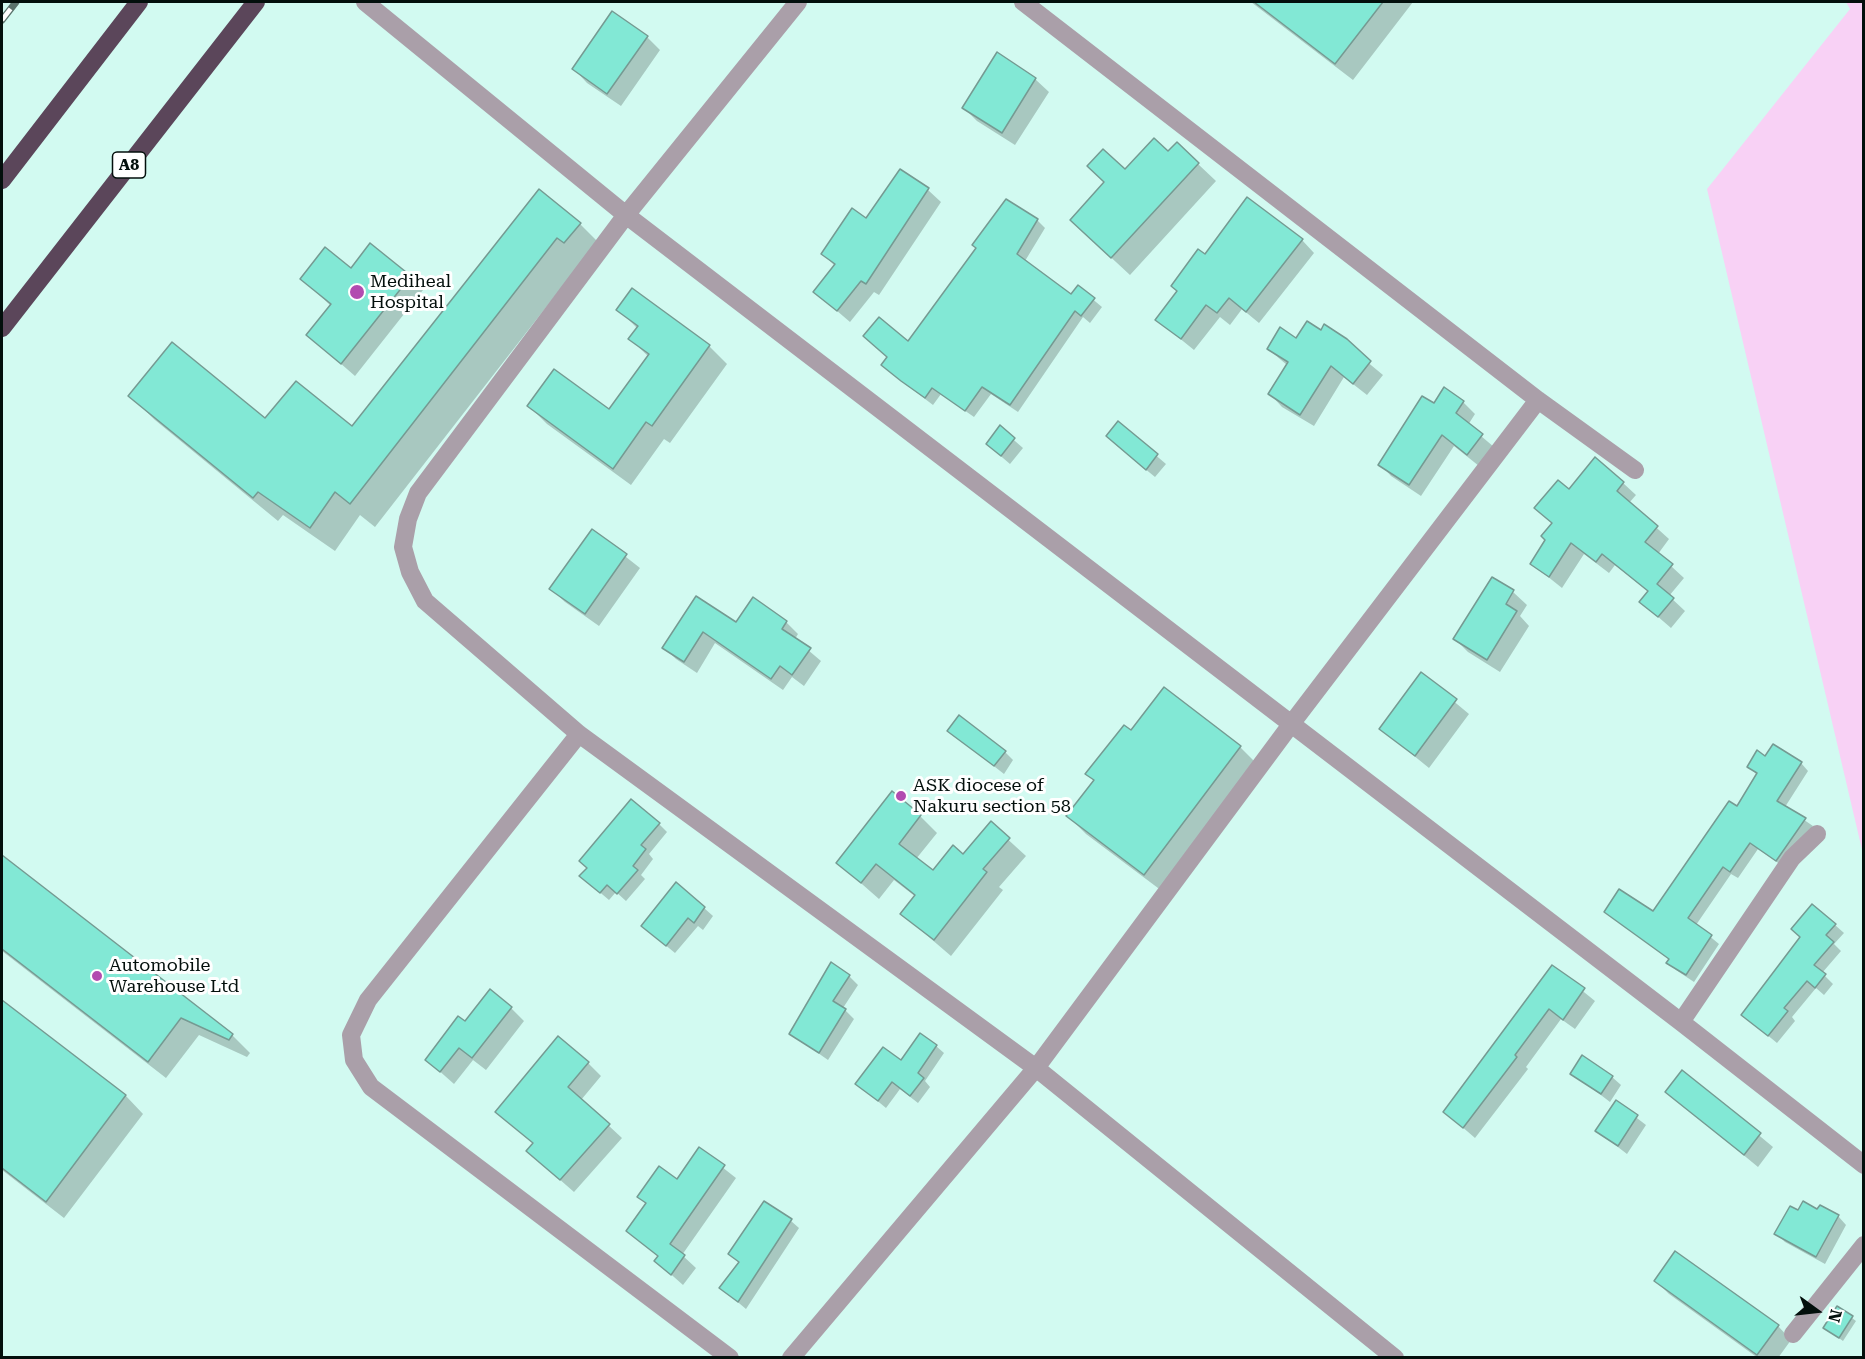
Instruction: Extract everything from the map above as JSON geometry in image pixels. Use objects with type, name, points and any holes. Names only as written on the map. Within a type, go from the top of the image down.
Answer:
[{"type":"highway","points":[[2,180],[139,2]]},
{"type":"highway","name":"A8","points":[[2,328],[256,2]]},
{"type":"street","points":[[365,2],[626,215],[1292,723],[1863,1165]]},
{"type":"street","points":[[798,2],[626,215],[418,493],[408,519],[403,547],[410,572],[425,601],[579,734],[1036,1068],[1395,1358]]},
{"type":"street","points":[[1023,2],[1538,400],[1635,470]]},
{"type":"street","points":[[791,1358],[1036,1068],[1292,723],[1538,400]]},
{"type":"street","points":[[579,734],[368,1000],[351,1035],[354,1060],[371,1087],[730,1358]]},
{"type":"street","points":[[1681,1022],[1792,858],[1817,834]]},
{"type":"street","points":[[1793,1334],[1863,1245]]},
{"type":"shaded area","points":[[1846,2],[1864,2],[1863,854],[1707,189],[1850,9]]},
{"type":"building","points":[[1254,2],[1383,2],[1335,64]]},
{"type":"building","points":[[612,11],[648,36],[607,94],[572,69]]},
{"type":"building","points":[[997,52],[1036,78],[1002,133],[962,108]]},
{"type":"building","points":[[1154,138],[1168,151],[1177,142],[1199,163],[1111,258],[1070,220],[1104,182],[1087,166],[1103,149],[1125,169]]},
{"type":"building","points":[[900,169],[929,188],[866,284],[861,281],[837,311],[813,292],[835,264],[821,254],[852,208],[866,218]]},
{"type":"building","points":[[539,189],[581,223],[564,243],[557,238],[350,504],[335,492],[310,528],[258,492],[253,498],[128,396],[172,342],[265,418],[296,381],[352,426]]},
{"type":"building","points":[[1247,197],[1303,239],[1246,312],[1229,298],[1217,313],[1206,305],[1181,339],[1155,320],[1177,291],[1171,286],[1198,249],[1205,254]]},
{"type":"building","points":[[1006,199],[1038,219],[1017,254],[1071,294],[1078,285],[1095,298],[1081,316],[1075,311],[1010,405],[982,387],[965,411],[932,388],[925,398],[901,381],[881,365],[887,357],[863,336],[879,317],[908,341],[976,248],[972,245]]},
{"type":"building","name":"Mediheal Hospital","points":[[370,243],[411,276],[341,364],[306,335],[331,304],[300,279],[325,247],[351,268]]},
{"type":"building","points":[[632,288],[710,345],[652,426],[646,422],[613,469],[527,406],[554,369],[609,409],[649,354],[628,339],[638,326],[616,310]]},
{"type":"building","points":[[1307,321],[1321,330],[1324,324],[1347,339],[1371,361],[1353,384],[1331,366],[1300,415],[1268,394],[1288,362],[1267,349],[1280,327],[1296,338]]},
{"type":"building","points":[[1444,387],[1464,401],[1456,413],[1483,434],[1467,455],[1442,435],[1409,485],[1378,465],[1422,396],[1434,403]]},
{"type":"building","points":[[1118,421],[1158,454],[1146,470],[1106,436]]},
{"type":"building","points":[[1000,425],[1015,438],[1001,456],[986,444]]},
{"type":"building","points":[[1595,457],[1624,482],[1617,491],[1658,526],[1645,542],[1673,564],[1657,584],[1674,598],[1658,617],[1639,602],[1648,591],[1602,554],[1596,562],[1571,543],[1549,577],[1530,564],[1545,540],[1541,536],[1552,523],[1534,508],[1558,480],[1569,489]]},
{"type":"building","points":[[592,529],[627,554],[585,614],[549,589]]},
{"type":"building","points":[[1492,577],[1514,590],[1506,604],[1517,611],[1487,660],[1453,639]]},
{"type":"building","points":[[696,596],[736,622],[753,597],[787,621],[782,629],[811,648],[792,675],[780,666],[771,679],[703,632],[684,662],[662,648]]},
{"type":"building","points":[[1421,672],[1457,699],[1415,756],[1379,729]]},
{"type":"building","points":[[1164,687],[1241,746],[1144,875],[1066,816],[1094,780],[1085,774],[1124,725],[1131,730]]},
{"type":"building","points":[[959,715],[1006,751],[994,766],[947,731]]},
{"type":"building","points":[[1773,744],[1802,762],[1777,801],[1806,818],[1776,861],[1750,843],[1730,872],[1723,867],[1688,918],[1712,935],[1686,975],[1666,963],[1669,959],[1604,912],[1619,889],[1653,911],[1729,801],[1737,806],[1757,773],[1747,767],[1757,750],[1765,756]]},
{"type":"building","points":[[892,791],[921,815],[899,844],[933,870],[953,845],[963,854],[991,821],[1010,838],[983,869],[987,872],[934,940],[900,914],[915,895],[876,864],[861,883],[836,863]]},
{"type":"building","points":[[631,799],[660,823],[641,845],[646,849],[633,866],[638,870],[617,894],[607,885],[600,893],[579,876],[587,868],[579,861]]},
{"type":"building","name":"Automobile Warehouse Ltd","points":[[2,855],[233,1034],[229,1040],[181,1018],[148,1062],[2,949]]},
{"type":"building","points":[[676,882],[705,907],[694,923],[688,918],[666,946],[641,926]]},
{"type":"building","points":[[1812,904],[1836,924],[1826,935],[1834,942],[1814,965],[1826,974],[1815,988],[1807,981],[1784,1008],[1788,1011],[1768,1036],[1741,1015],[1800,937],[1791,929]]},
{"type":"building","points":[[831,962],[850,975],[833,1001],[846,1009],[819,1053],[789,1034]]},
{"type":"building","points":[[1552,965],[1585,988],[1563,1020],[1549,1009],[1515,1055],[1517,1057],[1463,1128],[1443,1112]]},
{"type":"building","points":[[490,989],[512,1007],[472,1058],[459,1048],[440,1072],[425,1060],[458,1016],[465,1021]]},
{"type":"building","points":[[2,1000],[126,1095],[46,1202],[2,1168]]},
{"type":"building","points":[[920,1033],[937,1045],[918,1073],[924,1078],[910,1096],[892,1082],[878,1101],[855,1084],[883,1047],[901,1060]]},
{"type":"building","points":[[558,1036],[589,1062],[568,1087],[610,1124],[560,1180],[526,1151],[533,1143],[495,1112]]},
{"type":"building","points":[[1582,1055],[1613,1076],[1601,1094],[1570,1074]]},
{"type":"building","points":[[1682,1070],[1761,1133],[1744,1155],[1665,1092]]},
{"type":"building","points":[[1616,1100],[1638,1115],[1618,1146],[1595,1131]]},
{"type":"building","points":[[699,1147],[725,1165],[670,1244],[685,1255],[671,1275],[654,1261],[658,1256],[626,1231],[646,1203],[637,1197],[659,1166],[677,1179]]},
{"type":"building","points":[[764,1201],[792,1219],[738,1302],[719,1288],[739,1262],[728,1254]]},
{"type":"building","points":[[1803,1201],[1817,1209],[1820,1205],[1839,1215],[1816,1257],[1774,1234],[1790,1206],[1798,1210]]},
{"type":"building","points":[[1675,1251],[1779,1325],[1757,1355],[1654,1281]]},
{"type":"building","points":[[1837,1306],[1853,1316],[1839,1338],[1823,1328]]},
{"type":"railway","points":[[2,20],[16,2]]},
{"type":"place","name":"Mediheal Hospital","points":[[357,292]]},
{"type":"place","name":"ASK diocese of Nakuru section 58","points":[[901,796]]},
{"type":"place","name":"Automobile Warehouse Ltd","points":[[97,976]]}]
